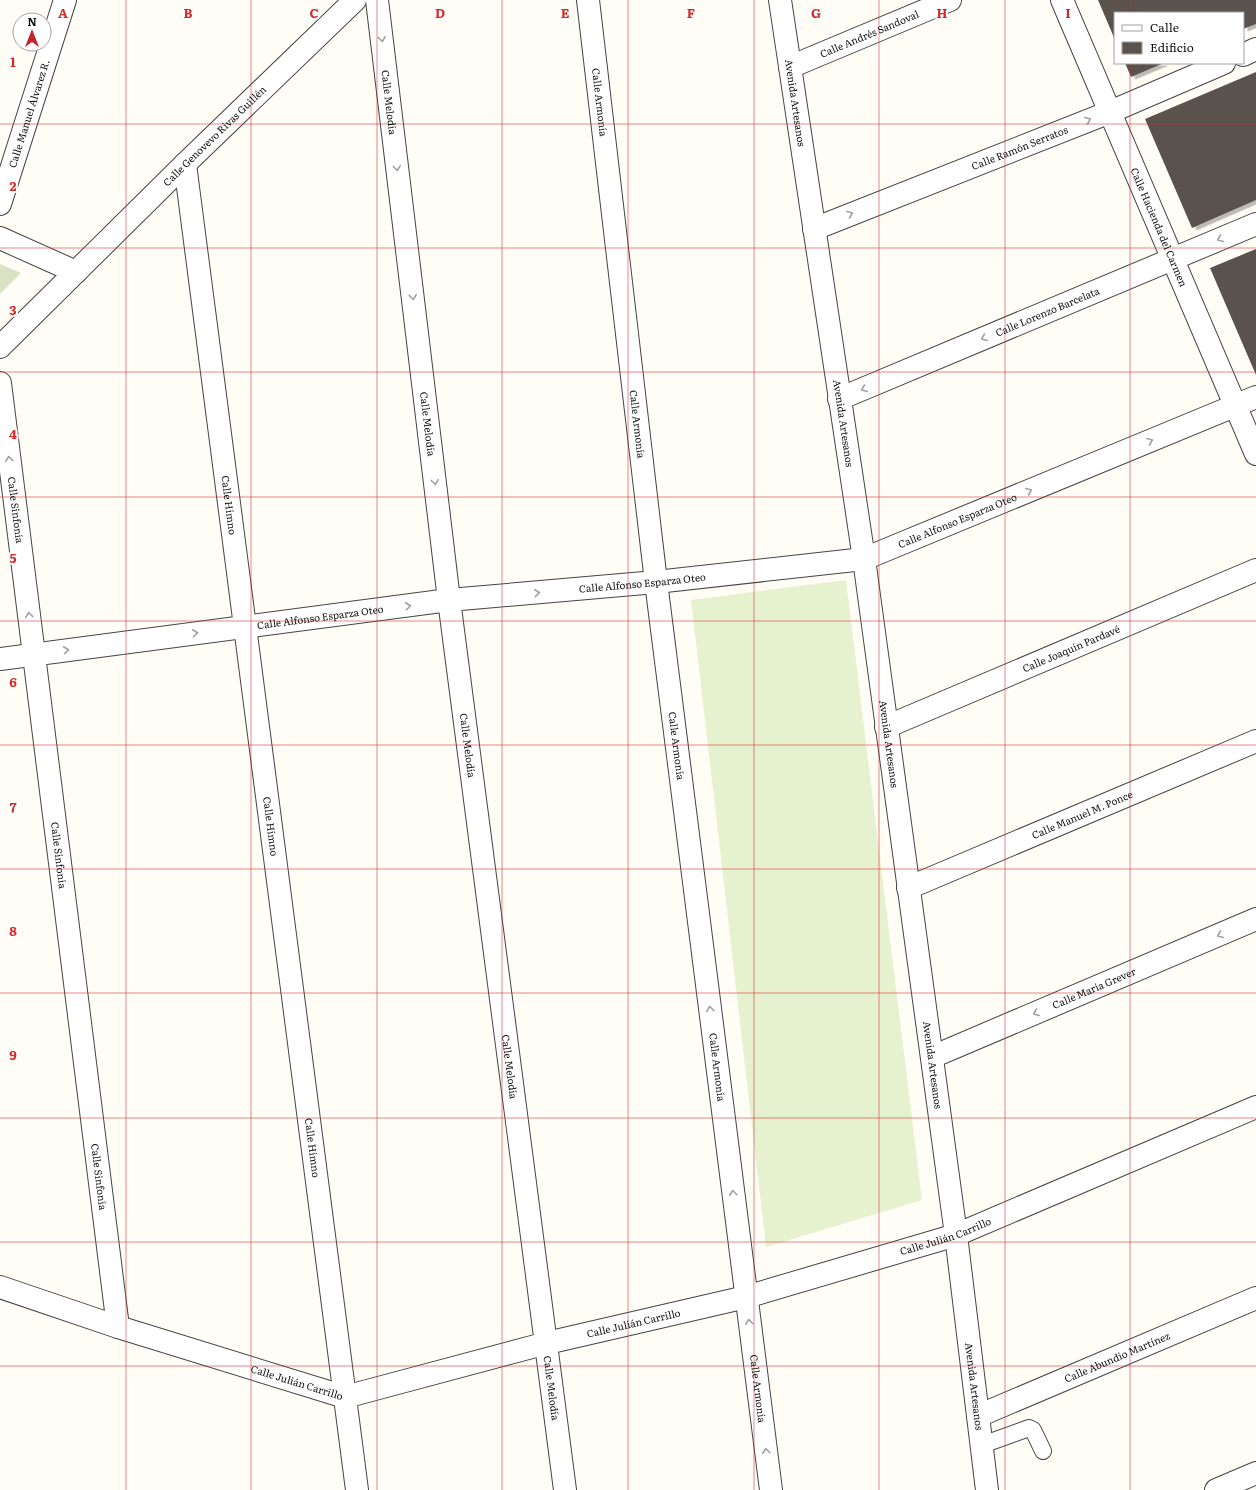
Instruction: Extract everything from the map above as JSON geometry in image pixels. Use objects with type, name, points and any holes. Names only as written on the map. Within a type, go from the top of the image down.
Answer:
[{"type":"street","name":"Calle Manuel Álvarez R.","points":[[0,204],[66,0]]},
{"type":"street","name":"Calle Genovevo Rivas Guillén","points":[[0,347],[185,164],[355,0]]},
{"type":"street","name":"Calle Melodía","points":[[377,0],[449,600],[565,1490]]},
{"type":"street","name":"Calle Armonía","points":[[588,0],[656,582],[770,1490]]},
{"type":"street","name":"Avenida Artesanos","points":[[780,0],[864,559],[956,1235],[987,1490]]},
{"type":"street","name":"Calle Andrés Sandoval","points":[[790,68],[950,0]]},
{"type":"street","name":"Calle Hacienda del Carmen","points":[[1062,0],[1256,454]]},
{"type":"street","points":[[1244,55],[1256,49]]},
{"type":"street","name":"Calle Ramón Serratos","points":[[814,229],[1110,112],[1222,64]]},
{"type":"street","name":"Calle Himno","points":[[185,164],[357,1490]]},
{"type":"street","name":"Calle Lorenzo Barcelata","points":[[840,399],[1256,224]]},
{"type":"street","points":[[0,238],[76,272]]},
{"type":"street","name":"Calle Sinfonía","points":[[0,383],[118,1327]]},
{"type":"street","name":"Calle Alfonso Esparza Oteo","points":[[0,659],[449,600],[656,582],[864,559],[1256,397]]},
{"type":"street","name":"Calle Joaquín Pardavé","points":[[886,727],[1256,570]]},
{"type":"street","name":"Calle Manuel M. Ponce","points":[[908,888],[1256,741]]},
{"type":"street","name":"Calle María Grever","points":[[932,1057],[1256,919]]},
{"type":"street","name":"Calle Julián Carrillo","points":[[0,1287],[118,1327],[345,1398],[547,1343],[746,1297],[956,1235],[1256,1107]]},
{"type":"street","name":"Calle Abundio Martínez","points":[[978,1416],[1256,1298]]},
{"type":"street","points":[[1216,1490],[1256,1473]]},
{"type":"lane","points":[[982,1445],[1029,1428],[1034,1430],[1043,1451]]},
{"type":"green space","points":[[0,264],[21,273],[0,294]]},
{"type":"green space","points":[[846,580],[922,1200],[766,1247],[691,600]]},
{"type":"building","points":[[1098,0],[1256,0],[1256,24],[1244,29],[1244,12],[1114,12],[1114,38]]},
{"type":"building","points":[[1125,64],[1162,64],[1131,77]]},
{"type":"building","points":[[1256,72],[1256,200],[1192,228],[1145,119]]},
{"type":"building","points":[[1256,249],[1256,375],[1210,268]]}]
